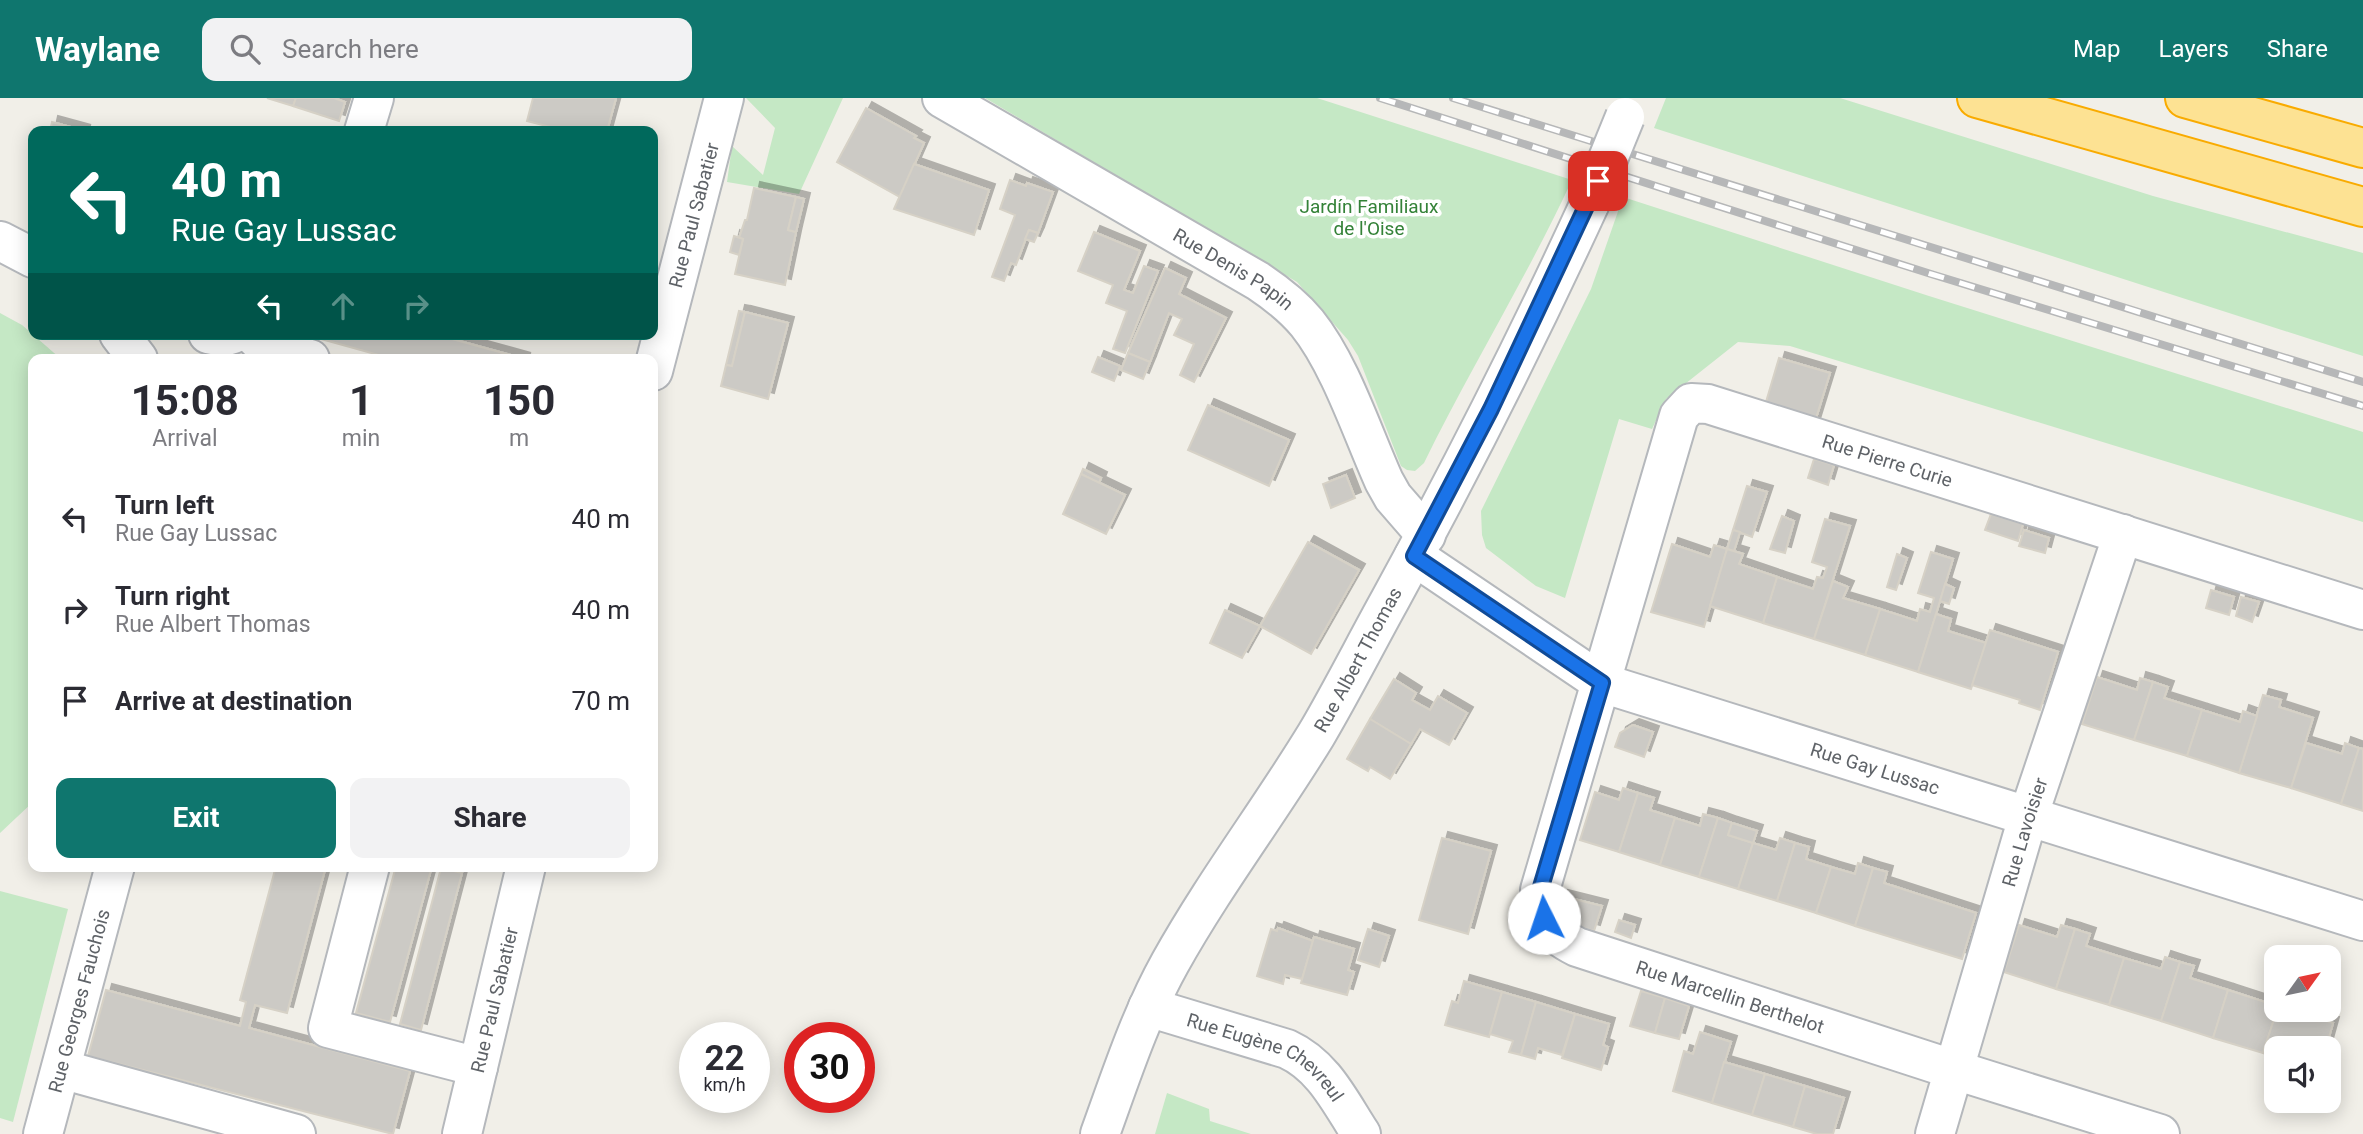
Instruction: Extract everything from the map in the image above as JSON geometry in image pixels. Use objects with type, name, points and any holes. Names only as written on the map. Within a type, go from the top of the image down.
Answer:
[{"type":"highway","points":[[1977,98],[2363,207]]},
{"type":"highway","points":[[2185,98],[2363,148]]},
{"type":"street","points":[[366,126],[374,98]]},
{"type":"street","name":"Rue Paul Sabatier","points":[[657,354],[724,98]]},
{"type":"street","name":"Rue Denis Papin","points":[[942,98],[1258,281],[1290,304],[1306,321],[1330,356],[1384,481],[1420,546]]},
{"type":"street","name":"Rue Albert Thomas","points":[[1100,1134],[1148,1007],[1170,963],[1217,884],[1316,735],[1420,546],[1491,409],[1590,203],[1629,107]]},
{"type":"street","points":[[0,241],[28,255]]},
{"type":"street","points":[[258,340],[264,346],[292,354]]},
{"type":"street","name":"Rue Pierre Curie","points":[[1602,683],[1679,416],[1691,403],[1708,404],[2363,610]]},
{"type":"street","name":"Rue Lavoisier","points":[[1935,1134],[2028,817],[2123,534]]},
{"type":"street","name":"Rue Gay Lussac","points":[[1420,546],[1602,683],[2363,921]]},
{"type":"street","name":"Rue Marcellin Berthelot","points":[[1602,683],[1540,890],[1544,918],[1551,930],[1577,947],[2160,1134]]},
{"type":"street","name":"Rue Georges Fauchois","points":[[43,1134],[114,872]]},
{"type":"street","points":[[368,872],[328,1028],[478,1067]]},
{"type":"street","name":"Rue Paul Sabatier","points":[[462,1134],[518,872]]},
{"type":"street","name":"Rue Eugène Chevreul","points":[[1148,1007],[1303,1056],[1325,1079],[1361,1134]]},
{"type":"street","points":[[61,1069],[296,1134]]},
{"type":"green space","points":[[746,98],[843,98],[799,194],[727,182],[732,146],[763,175],[775,128]]},
{"type":"green space","name":"Jardín Familiaux de l'Oise","points":[[985,98],[1317,98],[1572,180],[1424,463],[1415,471],[1407,470],[1401,466],[1358,356],[1348,340],[1297,282]]},
{"type":"green space","points":[[1666,98],[1840,98],[2153,196],[2363,253],[2363,356],[1654,128]]},
{"type":"green space","points":[[1623,197],[2363,432],[2363,522],[1790,346],[1738,342],[1666,399],[1652,429],[1619,419],[1565,598],[1536,586],[1486,548],[1482,535],[1481,511],[1591,289]]},
{"type":"green space","points":[[0,313],[28,330],[28,340],[39,340],[55,354],[28,354],[28,807],[0,833]]},
{"type":"green space","points":[[0,891],[68,909],[13,1122],[0,1118]]},
{"type":"green space","points":[[1167,1093],[1209,1109],[1210,1121],[1251,1134],[1155,1134]]},
{"type":"building","points":[[267,98],[296,98],[293,106]]},
{"type":"building","points":[[296,98],[334,98],[345,102],[339,121],[293,106]]},
{"type":"building","points":[[533,98],[616,98],[608,126],[546,126],[527,121]]},
{"type":"building","points":[[866,108],[924,143],[900,197],[837,162]]},
{"type":"building","points":[[52,122],[67,126],[51,126]]},
{"type":"building","points":[[914,164],[989,190],[974,235],[894,209]]},
{"type":"building","points":[[1010,180],[1053,192],[1038,233],[1029,230],[1016,265],[1011,263],[1004,281],[992,277],[1015,215],[1000,209]]},
{"type":"building","points":[[754,188],[796,197],[788,230],[796,232],[785,285],[735,274],[743,239],[739,238],[747,220]]},
{"type":"building","points":[[796,197],[804,199],[796,232],[788,230]]},
{"type":"building","points":[[1029,230],[1038,233],[1034,242],[1025,239]]},
{"type":"building","points":[[1094,232],[1140,251],[1124,290],[1133,293],[1144,266],[1158,271],[1125,353],[1113,349],[1127,311],[1106,303],[1113,285],[1078,271]]},
{"type":"building","points":[[734,236],[743,239],[739,255],[730,252]]},
{"type":"building","points":[[1165,268],[1186,278],[1179,294],[1226,318],[1194,382],[1180,375],[1194,344],[1174,335],[1182,319],[1169,313],[1150,362],[1128,353]]},
{"type":"building","points":[[739,311],[745,312],[732,366],[726,365]]},
{"type":"building","points":[[745,312],[788,323],[768,399],[721,386],[726,365],[732,366]]},
{"type":"building","points":[[325,340],[456,340],[507,354],[375,354]]},
{"type":"building","points":[[1128,353],[1150,362],[1143,379],[1121,370]]},
{"type":"building","points":[[1098,357],[1120,366],[1114,381],[1092,372]]},
{"type":"building","points":[[1779,358],[1830,373],[1813,428],[1763,412]]},
{"type":"building","points":[[1208,405],[1289,440],[1269,486],[1188,450]]},
{"type":"building","points":[[1814,459],[1834,465],[1828,485],[1808,478]]},
{"type":"building","points":[[1083,469],[1101,478],[1099,483],[1081,474]]},
{"type":"building","points":[[1081,474],[1125,495],[1106,534],[1063,514]]},
{"type":"building","points":[[1346,475],[1355,498],[1331,508],[1323,484]]},
{"type":"building","points":[[1747,486],[1767,492],[1752,537],[1733,530]]},
{"type":"building","points":[[1991,514],[2023,524],[2018,541],[1985,530]]},
{"type":"building","points":[[1782,516],[1794,521],[1785,553],[1770,549]]},
{"type":"building","points":[[1825,519],[1850,526],[1814,639],[1763,623],[1777,577],[1813,589],[1817,577],[1823,578],[1827,567],[1812,562]]},
{"type":"building","points":[[1733,530],[1740,532],[1734,551],[1727,549]]},
{"type":"building","points":[[2024,530],[2049,538],[2045,553],[2019,546]]},
{"type":"building","points":[[1308,542],[1359,570],[1311,654],[1260,626]]},
{"type":"building","points":[[1672,544],[1710,557],[1714,545],[1727,549],[1704,627],[1651,612]]},
{"type":"building","points":[[1727,549],[1743,554],[1739,564],[1777,577],[1763,623],[1710,606]]},
{"type":"building","points":[[1931,552],[1953,559],[1918,672],[1865,655],[1880,609],[1917,621],[1920,609],[1930,612],[1934,598],[1918,593]]},
{"type":"building","points":[[1897,554],[1907,558],[1896,590],[1887,587]]},
{"type":"building","points":[[1833,581],[1848,587],[1843,598],[1880,609],[1865,655],[1814,639]]},
{"type":"building","points":[[1945,584],[1954,588],[1949,604],[1940,601]]},
{"type":"building","points":[[2211,590],[2234,597],[2229,615],[2206,608]]},
{"type":"building","points":[[2241,597],[2259,602],[2252,622],[2236,616]]},
{"type":"building","points":[[1225,610],[1260,626],[1242,658],[1210,643]]},
{"type":"building","points":[[1936,614],[1951,619],[1948,631],[1986,643],[1971,689],[1918,672]]},
{"type":"building","points":[[1990,630],[2058,652],[2040,710],[2019,703],[2020,700],[1972,685]]},
{"type":"building","points":[[2097,677],[2137,690],[2140,678],[2153,682],[2134,740],[2082,724]]},
{"type":"building","points":[[1394,679],[1416,693],[1412,700],[1430,710],[1438,696],[1467,713],[1449,745],[1420,729],[1411,744],[1370,719]]},
{"type":"building","points":[[2153,682],[2168,687],[2164,698],[2202,710],[2187,756],[2134,740]]},
{"type":"building","points":[[2263,695],[2281,700],[2279,707],[2313,718],[2291,788],[2239,773]]},
{"type":"building","points":[[2202,710],[2240,722],[2243,711],[2257,716],[2239,773],[2187,756]]},
{"type":"building","points":[[1370,719],[1411,744],[1390,779],[1370,767],[1368,771],[1347,759]]},
{"type":"building","points":[[1633,725],[1653,732],[1644,757],[1615,747],[1620,733]]},
{"type":"building","points":[[2306,743],[2342,754],[2345,743],[2359,748],[2341,804],[2291,788]]},
{"type":"building","points":[[2359,748],[2363,749],[2363,811],[2341,804]]},
{"type":"building","points":[[1623,788],[1638,793],[1619,852],[1580,840],[1595,792],[1619,800]]},
{"type":"building","points":[[1638,793],[1654,798],[1650,810],[1675,818],[1660,865],[1619,852]]},
{"type":"building","points":[[1703,814],[1718,818],[1699,877],[1660,865],[1675,818],[1700,826]]},
{"type":"building","points":[[1718,818],[1732,823],[1728,835],[1753,843],[1738,889],[1699,877]]},
{"type":"building","points":[[1732,823],[1757,831],[1753,843],[1728,835]]},
{"type":"building","points":[[1442,838],[1491,851],[1468,934],[1419,920]]},
{"type":"building","points":[[1780,838],[1795,843],[1777,901],[1738,889],[1753,843],[1776,850]]},
{"type":"building","points":[[1795,843],[1809,847],[1806,859],[1831,867],[1816,913],[1777,901]]},
{"type":"building","points":[[1858,863],[1873,868],[1855,926],[1816,913],[1831,867],[1855,874]]},
{"type":"building","points":[[1873,868],[1887,872],[1884,883],[1976,913],[1962,959],[1855,926]]},
{"type":"building","points":[[274,872],[324,872],[287,1013],[255,1005],[249,1028],[410,1071],[393,1134],[88,1056],[106,990],[240,1026],[246,1002],[240,1000]]},
{"type":"building","points":[[394,872],[430,872],[390,1022],[356,1013]]},
{"type":"building","points":[[440,872],[462,873],[421,1030],[400,1024]]},
{"type":"building","points":[[1562,896],[1602,906],[1594,931],[1574,925],[1566,915]]},
{"type":"building","points":[[1619,920],[1635,925],[1631,938],[1615,932]]},
{"type":"building","points":[[2019,925],[2057,937],[2061,925],[2075,929],[2056,989],[2004,972]]},
{"type":"building","points":[[1278,928],[1313,941],[1302,979],[1285,975],[1283,984],[1257,976],[1271,929],[1277,931]]},
{"type":"building","points":[[1368,929],[1389,936],[1379,967],[1358,960]]},
{"type":"building","points":[[2075,929],[2090,934],[2086,946],[2124,958],[2109,1005],[2056,989]]},
{"type":"building","points":[[1314,937],[1354,949],[1348,970],[1354,972],[1347,995],[1301,983]]},
{"type":"building","points":[[2165,957],[2180,962],[2161,1021],[2109,1005],[2124,958],[2161,969]]},
{"type":"building","points":[[2180,962],[2194,966],[2190,978],[2228,990],[2213,1038],[2161,1021]]},
{"type":"building","points":[[1464,981],[1502,992],[1489,1037],[1445,1025],[1452,1001],[1458,1003]]},
{"type":"building","points":[[2228,990],[2264,1002],[2264,1022],[2273,1022],[2269,1036],[2264,1036],[2263,1053],[2213,1038]]},
{"type":"building","points":[[1641,991],[1665,998],[1655,1033],[1630,1026]]},
{"type":"building","points":[[1502,992],[1536,1002],[1521,1055],[1509,1052],[1513,1041],[1490,1034]]},
{"type":"building","points":[[1665,998],[1689,1006],[1679,1039],[1655,1033]]},
{"type":"building","points":[[1536,1002],[1575,1014],[1562,1055],[1538,1048],[1535,1059],[1521,1055]]},
{"type":"building","points":[[1575,1014],[1609,1024],[1603,1045],[1608,1047],[1601,1070],[1562,1058]]},
{"type":"building","points":[[2273,1022],[2333,1023],[2329,1036],[2269,1036]]},
{"type":"building","points":[[1700,1032],[1731,1042],[1712,1103],[1673,1091],[1684,1051],[1693,1054]]},
{"type":"building","points":[[1724,1062],[1765,1074],[1752,1115],[1712,1103]]},
{"type":"building","points":[[1765,1074],[1805,1086],[1793,1127],[1752,1115]]},
{"type":"building","points":[[1805,1086],[1844,1098],[1833,1134],[1817,1134],[1793,1127]]},
{"type":"railway","points":[[1380,98],[1931,274],[2363,406]]},
{"type":"railway","points":[[1453,98],[2363,382]]},
{"type":"route","points":[[1544,918],[1540,890],[1602,683],[1414,556],[1491,409],[1553,282],[1598,181]]}]
